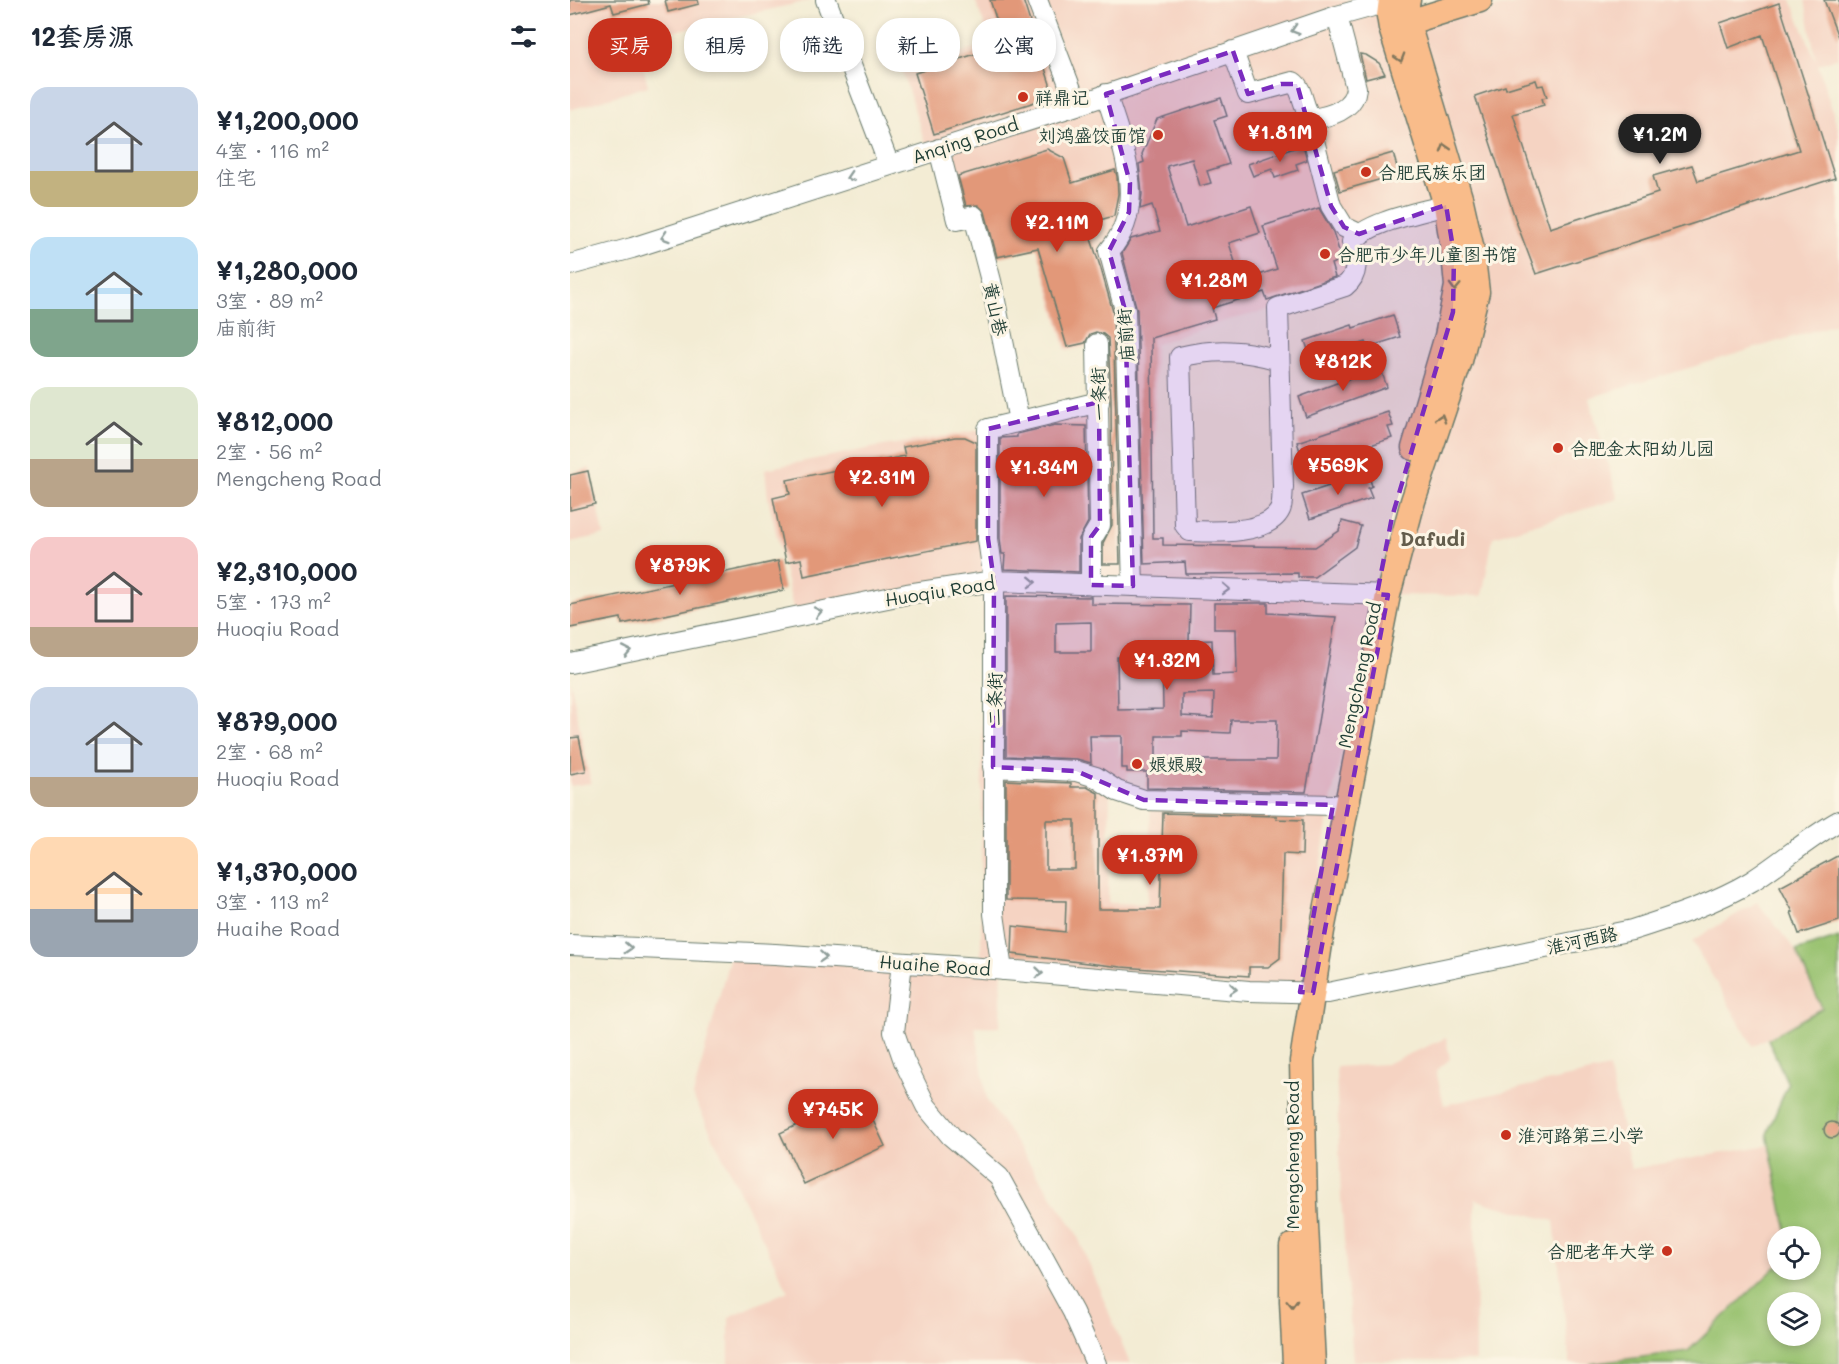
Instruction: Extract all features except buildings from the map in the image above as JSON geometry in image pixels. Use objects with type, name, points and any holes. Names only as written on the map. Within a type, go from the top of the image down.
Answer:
[{"type":"main road","name":"Mengcheng Road","points":[[1313,1364],[1305,1206],[1302,1061],[1306,992],[1322,931],[1382,595],[1392,517],[1453,312],[1456,286],[1455,254],[1446,205],[1399,26],[1396,0]]},
{"type":"main road","points":[[1399,26],[1480,0]]},
{"type":"main road","name":"Mengcheng Road","points":[[1295,1364],[1292,1300],[1293,1216],[1290,1093],[1345,734],[1382,595],[1460,361],[1477,292],[1472,250],[1461,201],[1399,26]]},
{"type":"street","points":[[826,0],[889,165]]},
{"type":"street","points":[[1037,0],[1077,105]]},
{"type":"street","name":"Anqing Road","points":[[570,265],[643,244],[1077,105],[1337,16],[1396,0]]},
{"type":"street","points":[[1307,114],[1312,118],[1326,115],[1351,105],[1356,98],[1356,88],[1337,16]]},
{"type":"street","points":[[1233,51],[1248,94],[1293,81],[1297,84],[1331,206],[1344,227],[1359,234]]},
{"type":"street","name":"庙前街","points":[[1106,94],[1125,151],[1130,183],[1129,213],[1119,240],[1109,251],[1125,310],[1133,586]]},
{"type":"street","name":"黄山巷","points":[[939,149],[957,220],[974,216],[991,281],[1018,421]]},
{"type":"street","points":[[1279,360],[1254,352],[1227,351],[1180,357],[1185,525],[1190,531],[1213,532],[1259,527],[1275,518],[1281,508],[1283,487],[1278,308],[1345,286],[1352,281],[1355,275],[1356,255],[1352,242],[1359,234],[1372,227],[1446,205]]},
{"type":"street","name":"一条街","points":[[1091,585],[1091,540],[1101,525],[1097,344]]},
{"type":"street","points":[[1018,421],[1099,402]]},
{"type":"street","name":"二条街","points":[[1002,970],[994,914],[994,581],[988,539],[988,429],[1018,421]]},
{"type":"street","name":"Huoqiu Road","points":[[570,663],[907,594],[994,581],[1382,595]]},
{"type":"street","points":[[993,767],[1076,771],[1096,777],[1117,791],[1144,800],[1333,805]]},
{"type":"street","name":"淮河西路","points":[[1306,992],[1328,993],[1455,968],[1632,930],[1661,921],[1718,899],[1752,880],[1819,831],[1839,821]]},
{"type":"street","name":"Huaihe Road","points":[[570,945],[903,963],[1249,991],[1306,992]]},
{"type":"street","points":[[903,963],[894,1032],[904,1061],[926,1106],[951,1136],[999,1177],[1073,1312],[1096,1364]]},
{"type":"highlighted area","points":[[1233,51],[1248,94],[1281,84],[1297,84],[1331,206],[1344,227],[1359,234],[1446,205],[1454,254],[1453,312],[1392,517],[1377,594],[1388,595],[1313,993],[1300,992],[1333,805],[1144,800],[1076,771],[993,767],[994,581],[988,539],[988,429],[1099,402],[1100,525],[1091,537],[1091,585],[1133,586],[1125,310],[1109,251],[1129,212],[1130,183],[1106,94]]},
{"type":"shaded area","points":[[570,0],[812,0],[733,18],[684,18],[684,29],[672,32],[672,18],[588,18],[588,72],[644,72],[648,86],[570,110]]},
{"type":"shaded area","points":[[975,0],[1037,0],[1044,18],[982,18]]},
{"type":"shaded area","points":[[1044,0],[1362,0],[1081,99],[1056,32],[1056,18],[1051,18]]},
{"type":"shaded area","points":[[1537,0],[1791,0],[1816,61],[1805,0],[1839,0],[1839,57],[1818,65],[1839,132],[1839,323],[1589,398],[1618,499],[1493,537],[1482,596],[1388,595],[1460,361],[1408,24]]},
{"type":"shaded area","points":[[1391,1],[1446,205],[1359,234],[1355,275],[1278,308],[1224,321],[1155,344],[1156,536],[1291,542],[1292,592],[1377,594],[1330,805],[1300,992],[1002,970],[1000,1027],[975,1027],[987,1100],[1075,1230],[1130,1364],[729,1364],[729,1317],[788,1291],[693,1096],[731,952],[981,968],[983,583],[795,617],[768,497],[765,469],[877,447],[988,429],[1099,402],[1096,344],[1066,351],[1037,248],[987,260],[977,211],[958,214],[939,149],[928,152],[902,72],[960,72],[960,53],[972,49],[972,72],[1056,72],[1056,50],[1077,105]],"holes":[[[1091,585],[1193,588],[1193,639],[1185,639],[1184,738],[1159,738],[1158,757],[1147,757],[1147,800],[1151,800],[1147,904],[1108,903],[1110,787],[1127,787],[1127,757],[1119,757],[1119,740],[1091,740]]]},
{"type":"shaded area","points":[[590,468],[604,535],[570,542],[570,473]]},
{"type":"shaded area","points":[[570,680],[591,783],[570,786]]},
{"type":"shaded area","points":[[1757,902],[1796,951],[1822,1008],[1753,1046],[1692,941]]},
{"type":"shaded area","points":[[1446,1038],[1450,1059],[1436,1071],[1444,1105],[1609,1068],[1631,1169],[1769,1145],[1786,1226],[1767,1226],[1767,1276],[1688,1351],[1590,1364],[1570,1364],[1554,1221],[1475,1199],[1476,1361],[1353,1361],[1341,1198],[1336,1067],[1386,1064]]},
{"type":"green space","points":[[1839,937],[1839,1364],[1590,1364],[1688,1351],[1767,1276],[1767,1280],[1821,1280],[1821,1226],[1786,1226],[1767,1134],[1788,1084],[1768,1039],[1822,1008],[1796,951]]},
{"type":"place","name":"祥鼎记","points":[[1023,97]]},
{"type":"place","name":"刘鸿盛饺面馆","points":[[1158,135]]},
{"type":"place","name":"合肥民族乐团","points":[[1366,172]]},
{"type":"place","name":"合肥市少年儿童图书馆","points":[[1325,254]]},
{"type":"place","name":"合肥金太阳幼儿园","points":[[1558,448]]},
{"type":"place","name":"娘娘殿","points":[[1137,764]]},
{"type":"place","name":"淮河路第三小学","points":[[1506,1135]]},
{"type":"place","name":"合肥老年大学","points":[[1667,1251]]},
{"type":"district","name":"Dafudi","points":[[1433,538]]}]
